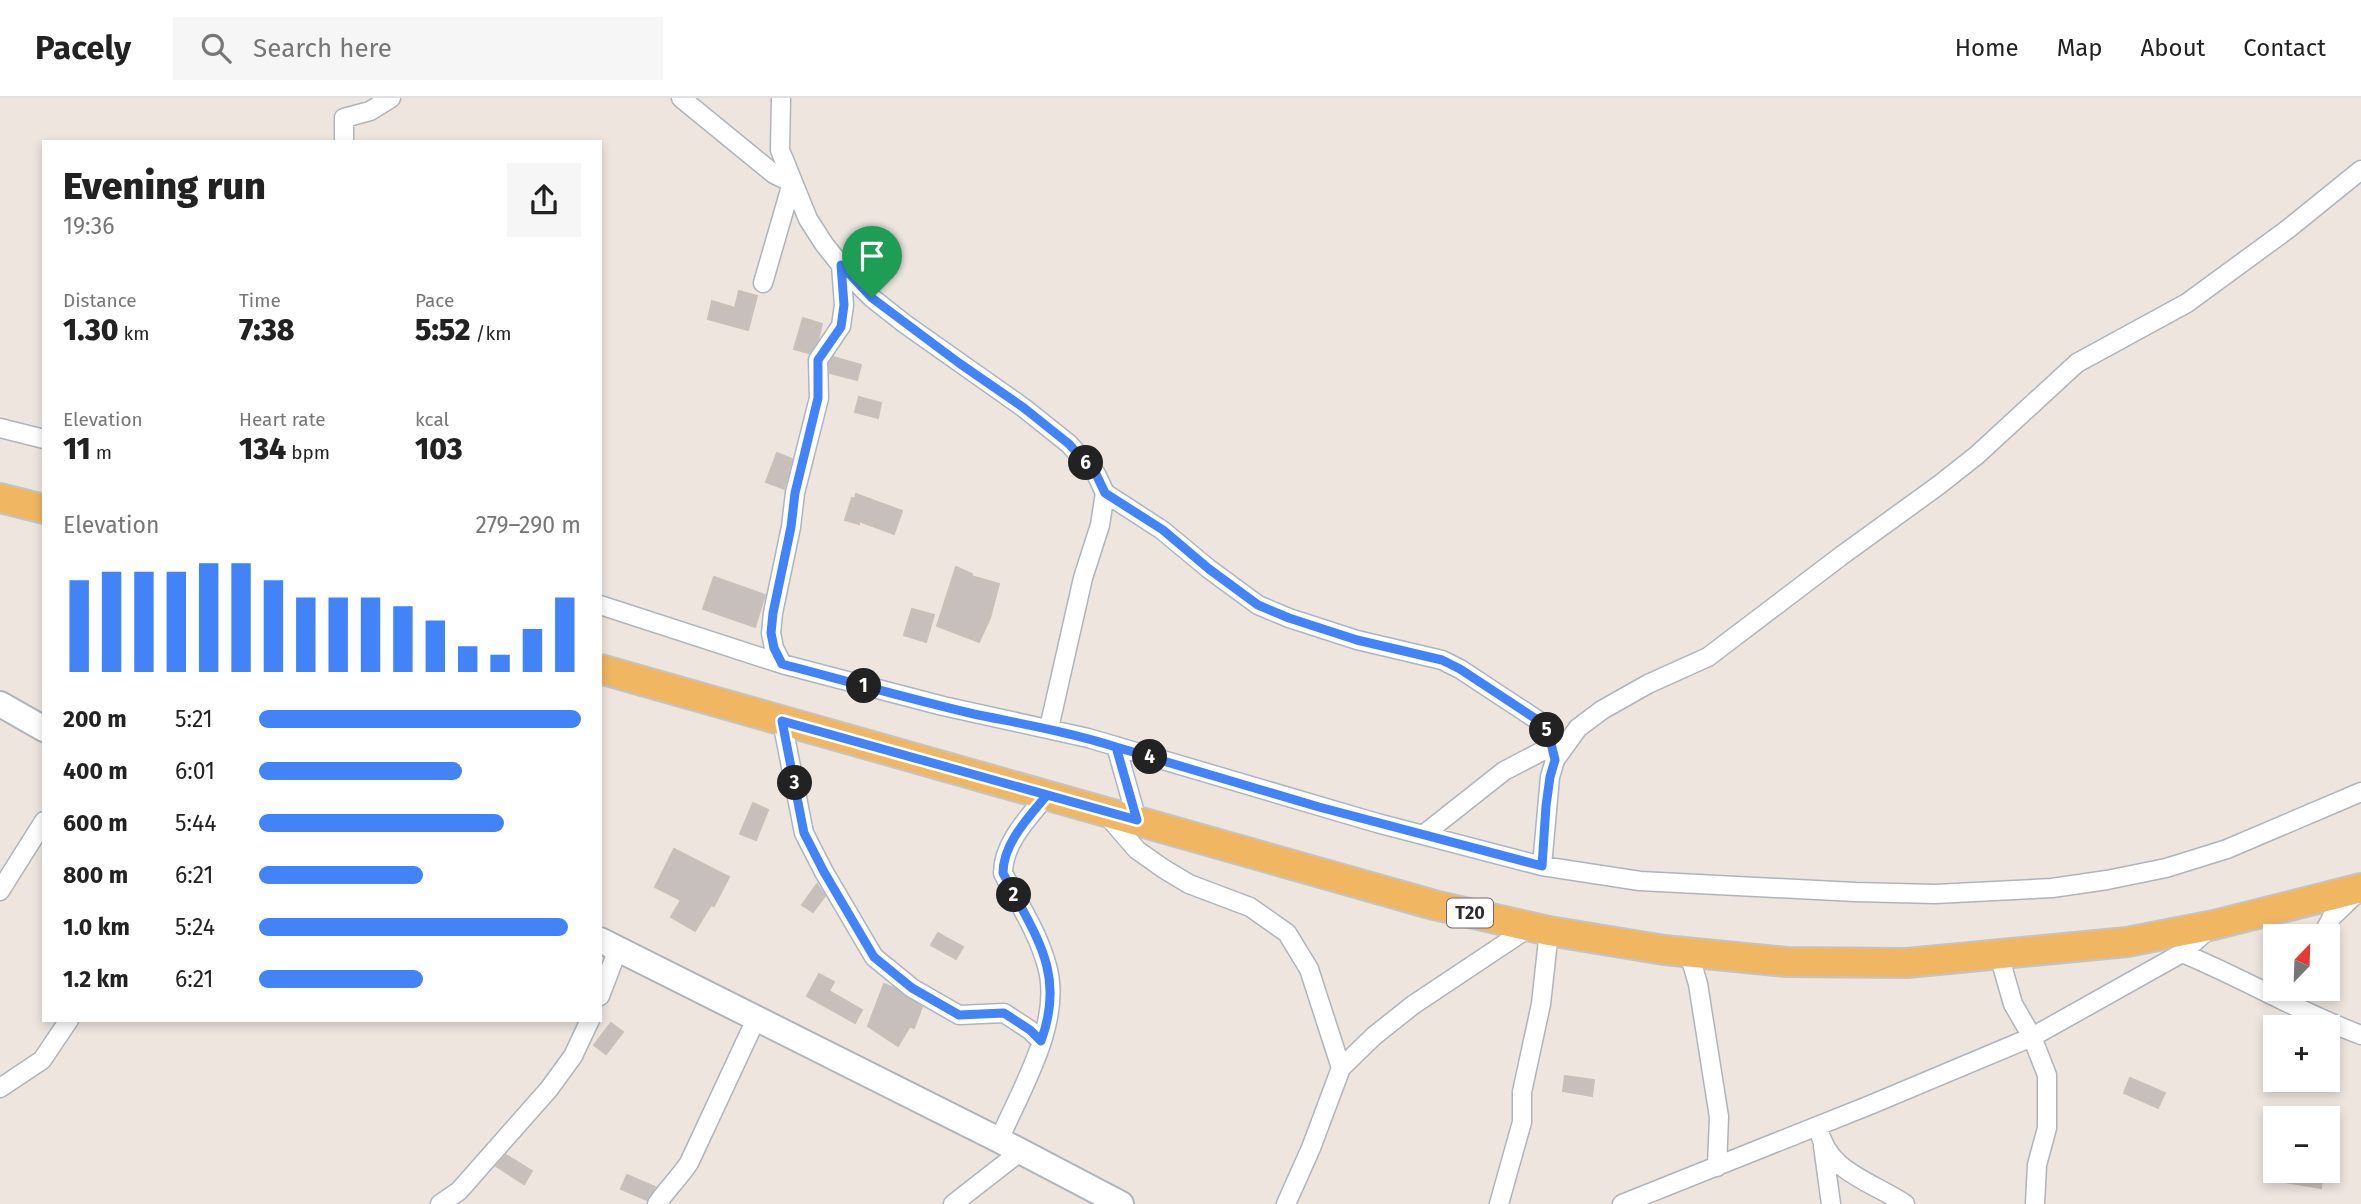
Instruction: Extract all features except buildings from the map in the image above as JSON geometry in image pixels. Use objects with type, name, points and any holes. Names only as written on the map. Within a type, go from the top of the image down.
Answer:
[{"type":"main road","points":[[0,498],[42,508]]},
{"type":"main road","name":"T20","points":[[602,670],[1434,905],[1539,929],[1689,953],[1787,961],[1907,963],[1999,955],[2127,942],[2214,925],[2361,888]]},
{"type":"street","points":[[344,140],[344,118],[349,98]]},
{"type":"street","points":[[344,118],[370,111],[391,98]]},
{"type":"street","points":[[681,98],[774,174],[792,183]]},
{"type":"street","points":[[781,98],[780,150],[808,219],[841,265],[872,298],[905,324],[1024,408],[1069,444],[1096,474],[1105,493],[1163,530],[1216,575],[1258,605],[1368,643],[1442,660],[1542,723],[1549,735],[1553,754],[1542,866]]},
{"type":"street","points":[[1423,835],[1504,771],[1553,754],[1578,728],[1602,710],[1648,684],[1691,667],[1716,652],[1949,478],[2077,363],[2186,303],[2288,229],[2361,170]]},
{"type":"street","points":[[763,283],[792,183]]},
{"type":"street","points":[[782,664],[774,648],[771,633],[773,613],[789,538],[795,493],[818,398],[818,360],[841,327],[844,305],[841,265]]},
{"type":"street","points":[[0,428],[42,438]]},
{"type":"street","points":[[1049,728],[1083,578],[1100,525],[1105,493]]},
{"type":"street","points":[[602,606],[782,664],[918,700],[1049,728],[1423,835],[1542,866],[1640,881],[1935,894],[2052,888],[2142,873],[2214,852],[2361,792]]},
{"type":"street","points":[[0,704],[42,728]]},
{"type":"street","points":[[782,721],[804,833],[874,957],[912,988],[959,1015],[1004,1013],[1041,1041]]},
{"type":"street","points":[[1116,747],[1137,820]]},
{"type":"street","points":[[953,1204],[1010,1145],[1049,1020],[1051,981],[1041,946],[1003,873],[1003,862],[1018,831],[1047,795]]},
{"type":"street","points":[[1103,811],[1137,850],[1164,869],[1189,884],[1250,907],[1287,933],[1309,969],[1341,1068]]},
{"type":"street","points":[[0,891],[42,824]]},
{"type":"street","points":[[2328,924],[2361,888]]},
{"type":"street","points":[[1622,1204],[2032,1037],[2182,953],[2214,925]]},
{"type":"street","points":[[1286,1204],[1311,1148],[1341,1068],[1413,1004],[1539,929],[1541,1004],[1522,1092],[1522,1122],[1499,1204]]},
{"type":"street","points":[[602,985],[609,945],[1010,1145],[1093,1197],[1121,1204]]},
{"type":"street","points":[[1689,953],[1698,984],[1720,1117],[1717,1167]]},
{"type":"street","points":[[2182,953],[2263,985]]},
{"type":"street","points":[[1999,955],[2013,1004],[2032,1037],[2047,1075],[2047,1128],[2037,1164],[2035,1204]]},
{"type":"street","points":[[2296,1001],[2316,1017],[2361,1035]]},
{"type":"street","points":[[657,1204],[677,1182],[689,1163],[757,1017]]},
{"type":"street","points":[[0,1088],[42,1060],[68,1022]]},
{"type":"street","points":[[440,1204],[459,1191],[549,1089],[573,1056],[589,1022]]},
{"type":"street","points":[[1818,1126],[1831,1204]]},
{"type":"street","points":[[1823,1146],[1841,1166],[1905,1204]]},
{"type":"route","points":[[872,298],[841,265],[844,305],[841,327],[818,360],[818,398],[795,493],[783,571],[773,613],[771,633],[774,648],[782,664],[892,694],[1049,728],[1116,747],[1137,820],[1047,795],[1018,831],[1003,862],[1003,873],[1041,946],[1051,981],[1049,1020],[1041,1041],[1030,1030],[1004,1013],[959,1015],[912,988],[888,970],[874,957],[804,833],[782,721],[1137,820],[1116,747],[1319,807],[1542,866],[1546,806],[1555,760],[1549,735],[1542,723],[1442,660],[1357,640],[1258,605],[1209,569],[1163,530],[1105,493],[1096,474],[1069,444],[1024,408],[872,298]]}]
